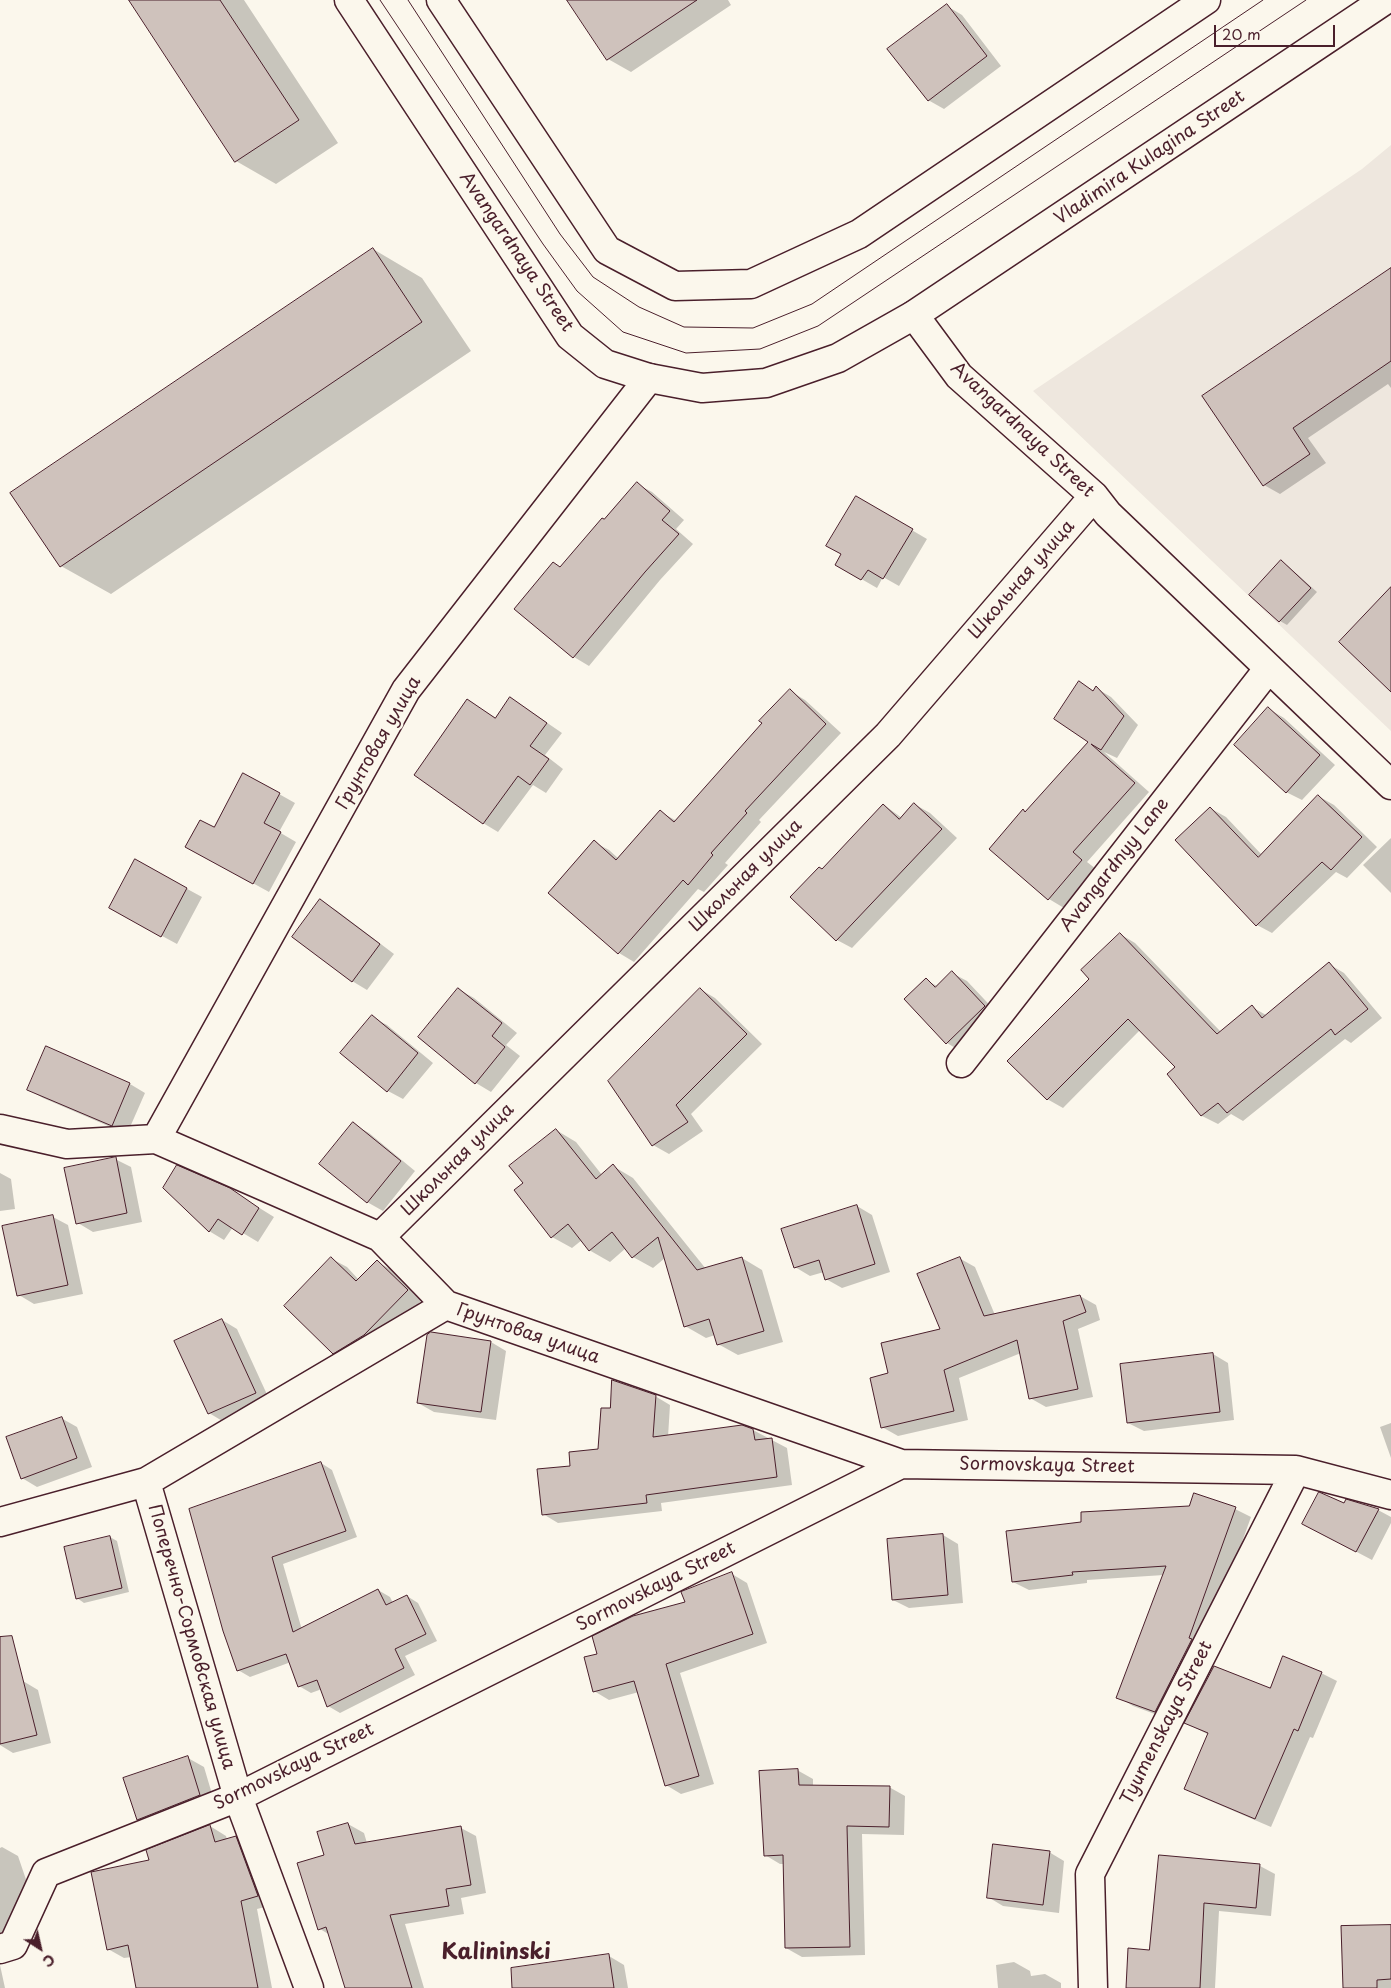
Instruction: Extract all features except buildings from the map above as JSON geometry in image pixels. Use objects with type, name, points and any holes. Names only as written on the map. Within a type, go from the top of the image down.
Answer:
[{"type":"street","name":"Avangardnaya Street","points":[[349,0],[570,336],[606,364],[649,378],[702,388],[766,384],[838,358],[914,315],[959,376],[1094,496],[1108,514],[1391,785]]},
{"type":"street","points":[[441,0],[607,250],[675,286],[752,284],[859,234],[1206,0]]},
{"type":"street","name":"Vladimira Kulagina Street","points":[[914,315],[1385,0]]},
{"type":"street","name":"Грунтовая улица","points":[[156,1139],[406,690],[649,378]]},
{"type":"street","name":"Школьная улица","points":[[380,1237],[888,735],[1094,496]]},
{"type":"street","name":"Avangardnyy Lane","points":[[961,1063],[1269,668]]},
{"type":"street","name":"Грунтовая улица","points":[[0,1129],[67,1144],[156,1139],[380,1237],[446,1305],[901,1464]]},
{"type":"street","points":[[0,1522],[146,1482],[446,1305]]},
{"type":"street","name":"Sormovskaya Street","points":[[0,1949],[13,1945],[46,1873],[238,1797],[901,1464],[1296,1470],[1391,1495]]},
{"type":"street","name":"Tyumenskaya Street","points":[[1093,1988],[1090,1874],[1296,1470]]},
{"type":"street","name":"Поперечно-Сормовская улица","points":[[146,1482],[238,1797],[309,1988]]},
{"type":"shaded area","points":[[1391,145],[1391,731],[1033,391],[1362,169]]},
{"type":"tram line","points":[[380,0],[543,244],[577,291],[623,332],[686,353],[760,349],[818,326],[1306,0]]},
{"type":"tram line","points":[[408,0],[560,234],[593,277],[639,307],[684,327],[753,328],[812,304],[1263,0]]},
{"type":"district","name":"Kalininski","points":[[496,1953]]}]
